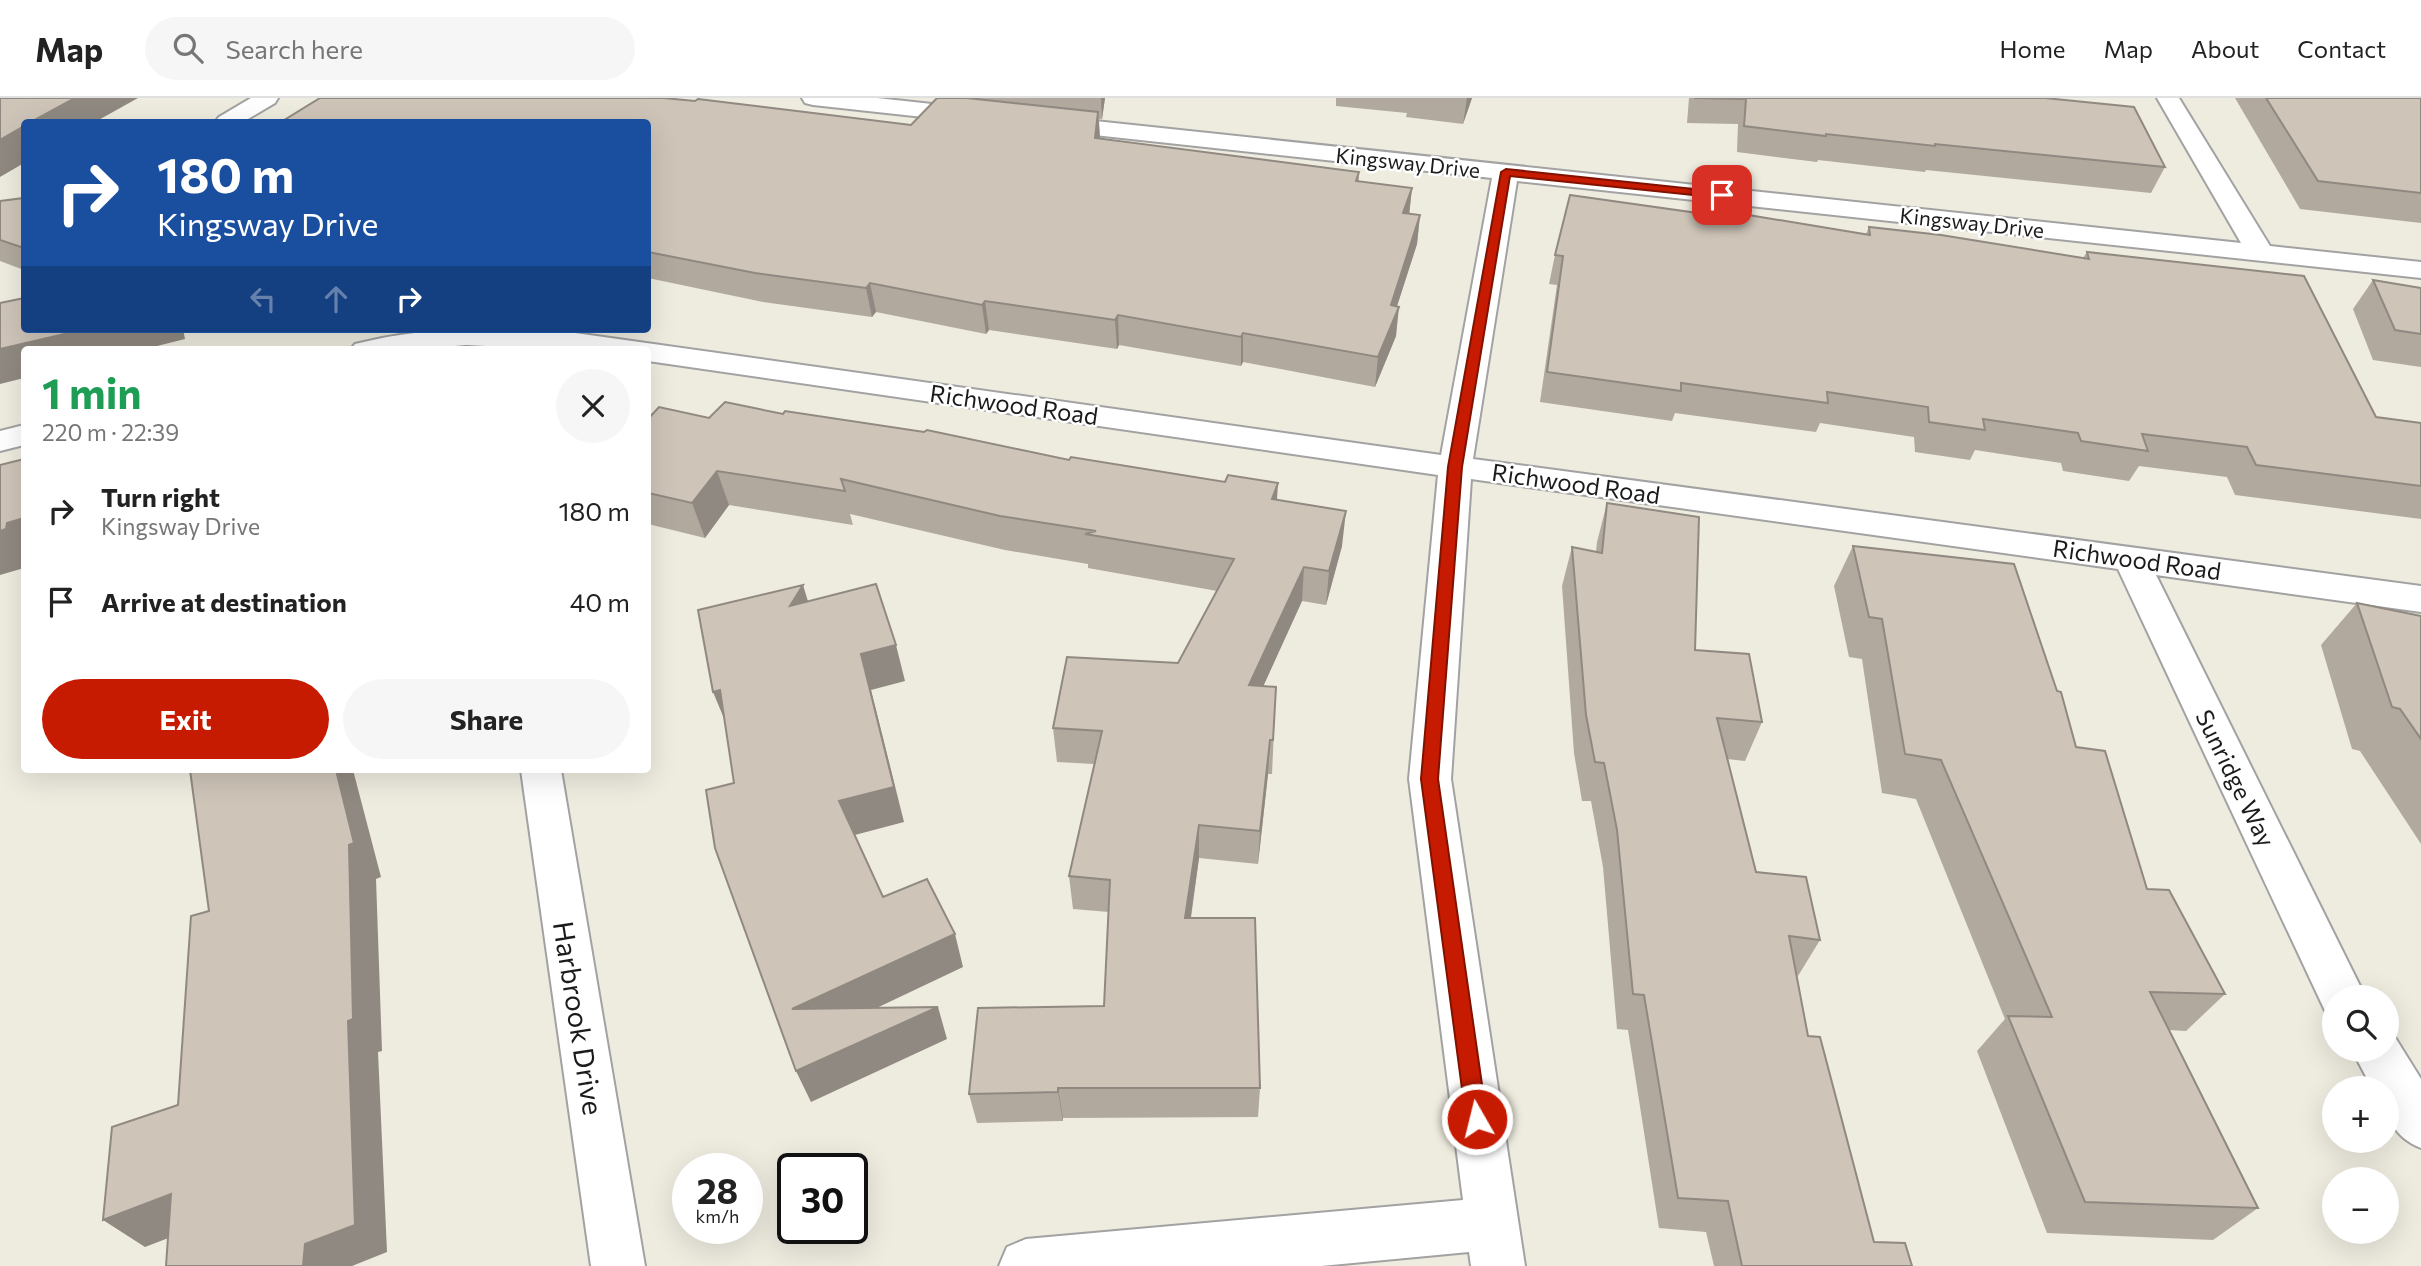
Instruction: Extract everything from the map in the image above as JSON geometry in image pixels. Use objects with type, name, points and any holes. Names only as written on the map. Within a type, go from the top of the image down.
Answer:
[{"type":"street","points":[[232,119],[267,98]]},
{"type":"street","points":[[813,98],[864,101],[998,118]]},
{"type":"street","points":[[2168,98],[2261,253]]},
{"type":"street","name":"Kingsway Drive","points":[[1026,121],[2421,270]]},
{"type":"street","points":[[1026,1266],[1494,1245],[1430,779],[1455,467],[1506,172]]},
{"type":"street","name":"Richwood Road","points":[[390,346],[441,338],[515,335],[599,346]]},
{"type":"street","name":"Richwood Road","points":[[651,353],[1455,467],[2421,599]]},
{"type":"street","points":[[0,441],[21,436]]},
{"type":"street","name":"Sunridge Way","points":[[2130,558],[2337,985]]},
{"type":"street","name":"Harbrook Drive","points":[[541,773],[618,1266]]},
{"type":"street","points":[[2383,1062],[2421,1124]]},
{"type":"building","points":[[0,98],[75,98],[36,119],[21,119],[21,128],[0,140]]},
{"type":"building","points":[[320,98],[664,98],[698,99],[911,125],[937,98],[967,98],[1098,112],[1095,138],[1359,172],[1356,181],[1412,188],[1403,213],[1420,215],[1391,305],[1399,307],[1378,357],[1243,333],[1241,337],[1118,315],[1115,320],[985,301],[982,305],[870,283],[866,288],[755,273],[651,253],[651,119],[286,119]]},
{"type":"building","points":[[1694,98],[2045,98],[2134,107],[2165,167],[1744,126],[1746,99]]},
{"type":"building","points":[[2266,98],[2421,98],[2421,193],[2318,181]]},
{"type":"building","points":[[1570,195],[1705,214],[1706,208],[1870,235],[1869,227],[1941,235],[2089,259],[2087,252],[2304,276],[2376,417],[2421,423],[2421,486],[2256,465],[2247,447],[2142,434],[2148,451],[2081,441],[2078,433],[1983,419],[1985,430],[1929,422],[1928,407],[1827,392],[1828,403],[1681,383],[1681,391],[1547,372],[1563,256],[1555,255]]},
{"type":"building","points":[[21,198],[21,247],[0,240],[0,201]]},
{"type":"building","points":[[2373,280],[2421,288],[2421,334],[2395,330]]},
{"type":"building","points":[[21,299],[21,333],[69,333],[0,349],[0,303]]},
{"type":"building","points":[[725,402],[783,414],[785,411],[924,432],[927,430],[1069,460],[1071,457],[1225,482],[1228,475],[1278,483],[1272,499],[1346,511],[1329,571],[1304,567],[1249,685],[1276,687],[1273,740],[1270,740],[1260,831],[1199,825],[1185,918],[1255,918],[1260,1088],[1058,1088],[1058,1092],[969,1094],[978,1008],[1104,1006],[1110,880],[1069,876],[1102,731],[1053,728],[1067,657],[1178,663],[1234,559],[1085,534],[1096,531],[1000,516],[841,479],[845,491],[717,471],[692,503],[651,494],[651,416],[659,407],[709,418]]},
{"type":"building","points":[[21,460],[21,519],[7,523],[6,529],[0,531],[0,465]]},
{"type":"building","points":[[1607,503],[1699,517],[1695,650],[1749,654],[1762,722],[1717,718],[1756,872],[1806,877],[1820,940],[1789,936],[1808,1036],[1820,1037],[1874,1242],[1905,1243],[1912,1266],[1742,1266],[1728,1201],[1678,1198],[1644,995],[1633,994],[1617,830],[1604,763],[1595,762],[1586,715],[1572,547],[1602,553]]},
{"type":"building","points":[[1853,546],[2014,564],[2057,691],[2061,692],[2076,747],[2105,751],[2147,889],[2169,890],[2225,994],[2150,992],[2258,1208],[2085,1202],[2008,1016],[2052,1017],[1941,760],[1905,754],[1882,619],[1869,617]]},
{"type":"building","points":[[876,584],[896,645],[861,654],[894,787],[839,801],[883,897],[927,879],[955,934],[792,1009],[938,1007],[796,1071],[715,848],[706,790],[734,783],[720,690],[713,692],[698,610],[803,585],[790,606]]},
{"type":"building","points":[[2357,603],[2421,616],[2421,739],[2400,709],[2392,707]]},
{"type":"building","points":[[190,773],[337,773],[354,843],[349,845],[353,1019],[348,1021],[355,1225],[305,1244],[303,1266],[166,1266],[171,1194],[103,1220],[112,1127],[178,1105],[191,916],[209,911]]},
{"type":"route","points":[[1477,1119],[1430,779],[1455,467],[1506,172],[1722,195]]}]
